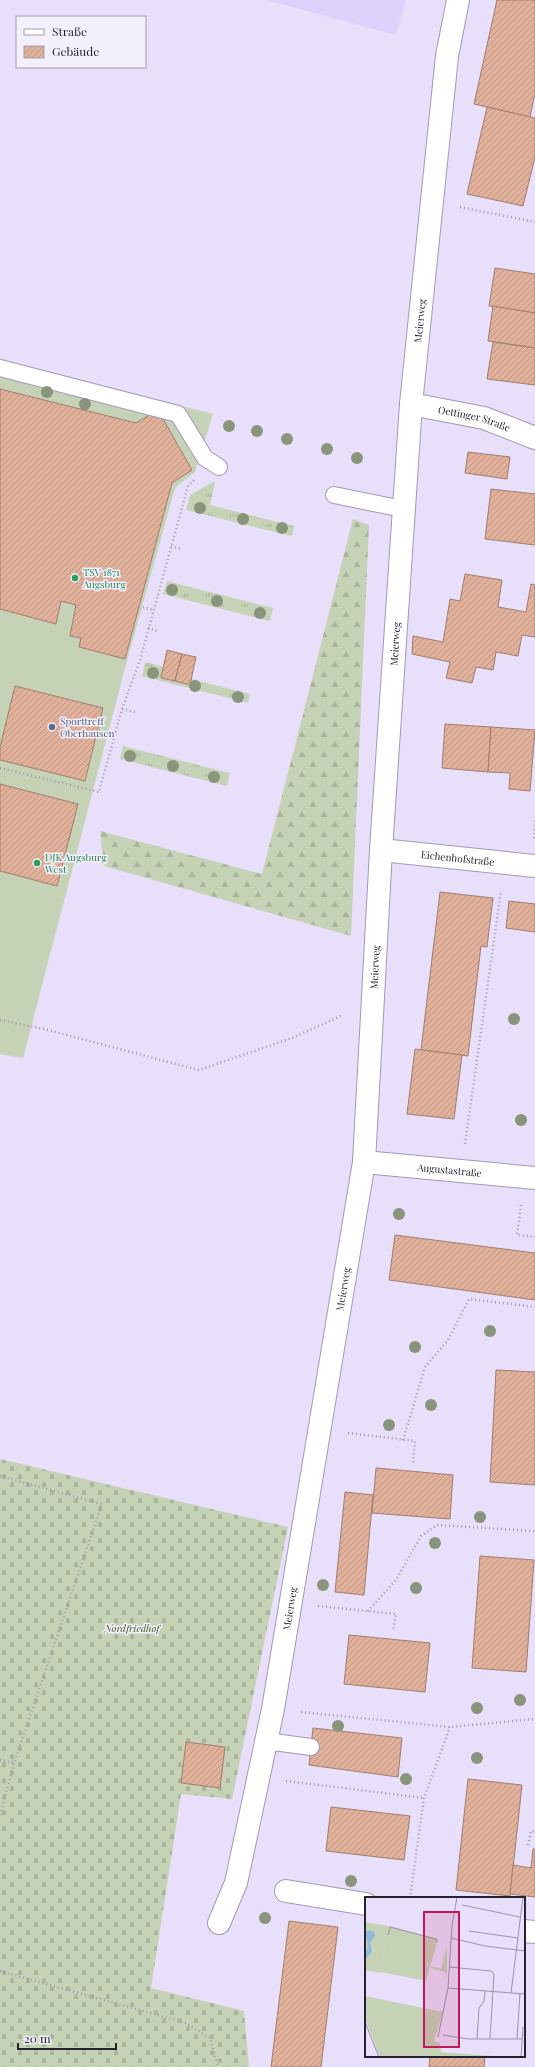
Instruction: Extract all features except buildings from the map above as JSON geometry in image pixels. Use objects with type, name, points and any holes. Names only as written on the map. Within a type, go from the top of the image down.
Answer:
[{"type":"street","name":"Meierweg","points":[[219,1923],[236,1883],[273,1709],[364,1162],[381,850],[411,404],[447,56],[458,0]]},
{"type":"street","name":"Oettinger Straße","points":[[411,404],[484,418],[535,438]]},
{"type":"street","name":"Eichenhofstraße","points":[[381,850],[535,866]]},
{"type":"street","name":"Augustastraße","points":[[364,1162],[530,1178]]},
{"type":"street","points":[[286,1892],[365,1904]]},
{"type":"street","points":[[525,1931],[535,1932]]},
{"type":"lane","points":[[0,368],[178,414],[205,458],[215,465]]},
{"type":"lane","points":[[334,495],[404,509]]},
{"type":"lane","points":[[266,1741],[311,1747]]},
{"type":"path","points":[[432,202],[535,222]]},
{"type":"path","points":[[0,768],[100,792],[122,709],[140,660],[188,486],[215,465]]},
{"type":"path","points":[[171,546],[181,549]]},
{"type":"path","points":[[139,606],[154,610]]},
{"type":"path","points":[[148,628],[157,631]]},
{"type":"path","points":[[122,709],[135,712]]},
{"type":"path","points":[[461,1171],[505,863]]},
{"type":"path","points":[[0,1020],[44,1029],[199,1070],[292,1038],[373,1001]]},
{"type":"path","points":[[530,1178],[517,1235],[535,1237]]},
{"type":"path","points":[[403,1440],[425,1368],[448,1340],[469,1299],[535,1306]]},
{"type":"path","points":[[320,1430],[415,1442],[413,1463]]},
{"type":"path","points":[[0,1476],[102,1504],[14,1763],[0,1816]]},
{"type":"path","points":[[368,1611],[396,1580],[420,1536],[437,1525],[535,1531]]},
{"type":"path","points":[[291,1602],[396,1614],[393,1631]]},
{"type":"path","points":[[273,1709],[450,1727],[535,1719]]},
{"type":"path","points":[[410,1897],[424,1798],[450,1727]]},
{"type":"path","points":[[0,1760],[14,1763]]},
{"type":"path","points":[[258,1778],[424,1798]]},
{"type":"path","points":[[528,1845],[531,1831],[535,1832]]},
{"type":"path","points":[[0,1971],[186,2023],[210,2038],[218,2067]]},
{"type":"shaded area","points":[[266,0],[406,0],[396,35]]},
{"type":"green space","name":"TSV 1871 Augsburg","points":[[0,359],[213,414],[195,472],[175,488],[125,668],[23,1058],[0,1054]]},
{"type":"green space","points":[[215,482],[210,505],[294,526],[292,536],[186,510],[190,495]]},
{"type":"green space","points":[[353,519],[369,525],[351,936],[104,866],[100,831],[262,874]]},
{"type":"green space","points":[[167,581],[273,608],[270,621],[163,594]]},
{"type":"green space","points":[[145,662],[164,667],[161,678],[189,685],[191,679],[250,694],[248,703],[142,676]]},
{"type":"green space","points":[[123,746],[230,773],[227,786],[120,759]]},
{"type":"green space","name":"Nordfriedhof","points":[[0,1459],[288,1527],[232,1799],[181,1794],[151,1988],[244,2011],[249,2067],[0,2067]]},
{"type":"place","name":"TSV 1871 Augsburg","points":[[75,578]]},
{"type":"place","name":"Sporttreff Oberhausen","points":[[52,727]]},
{"type":"place","name":"DJK Augsburg West","points":[[37,863]]}]
